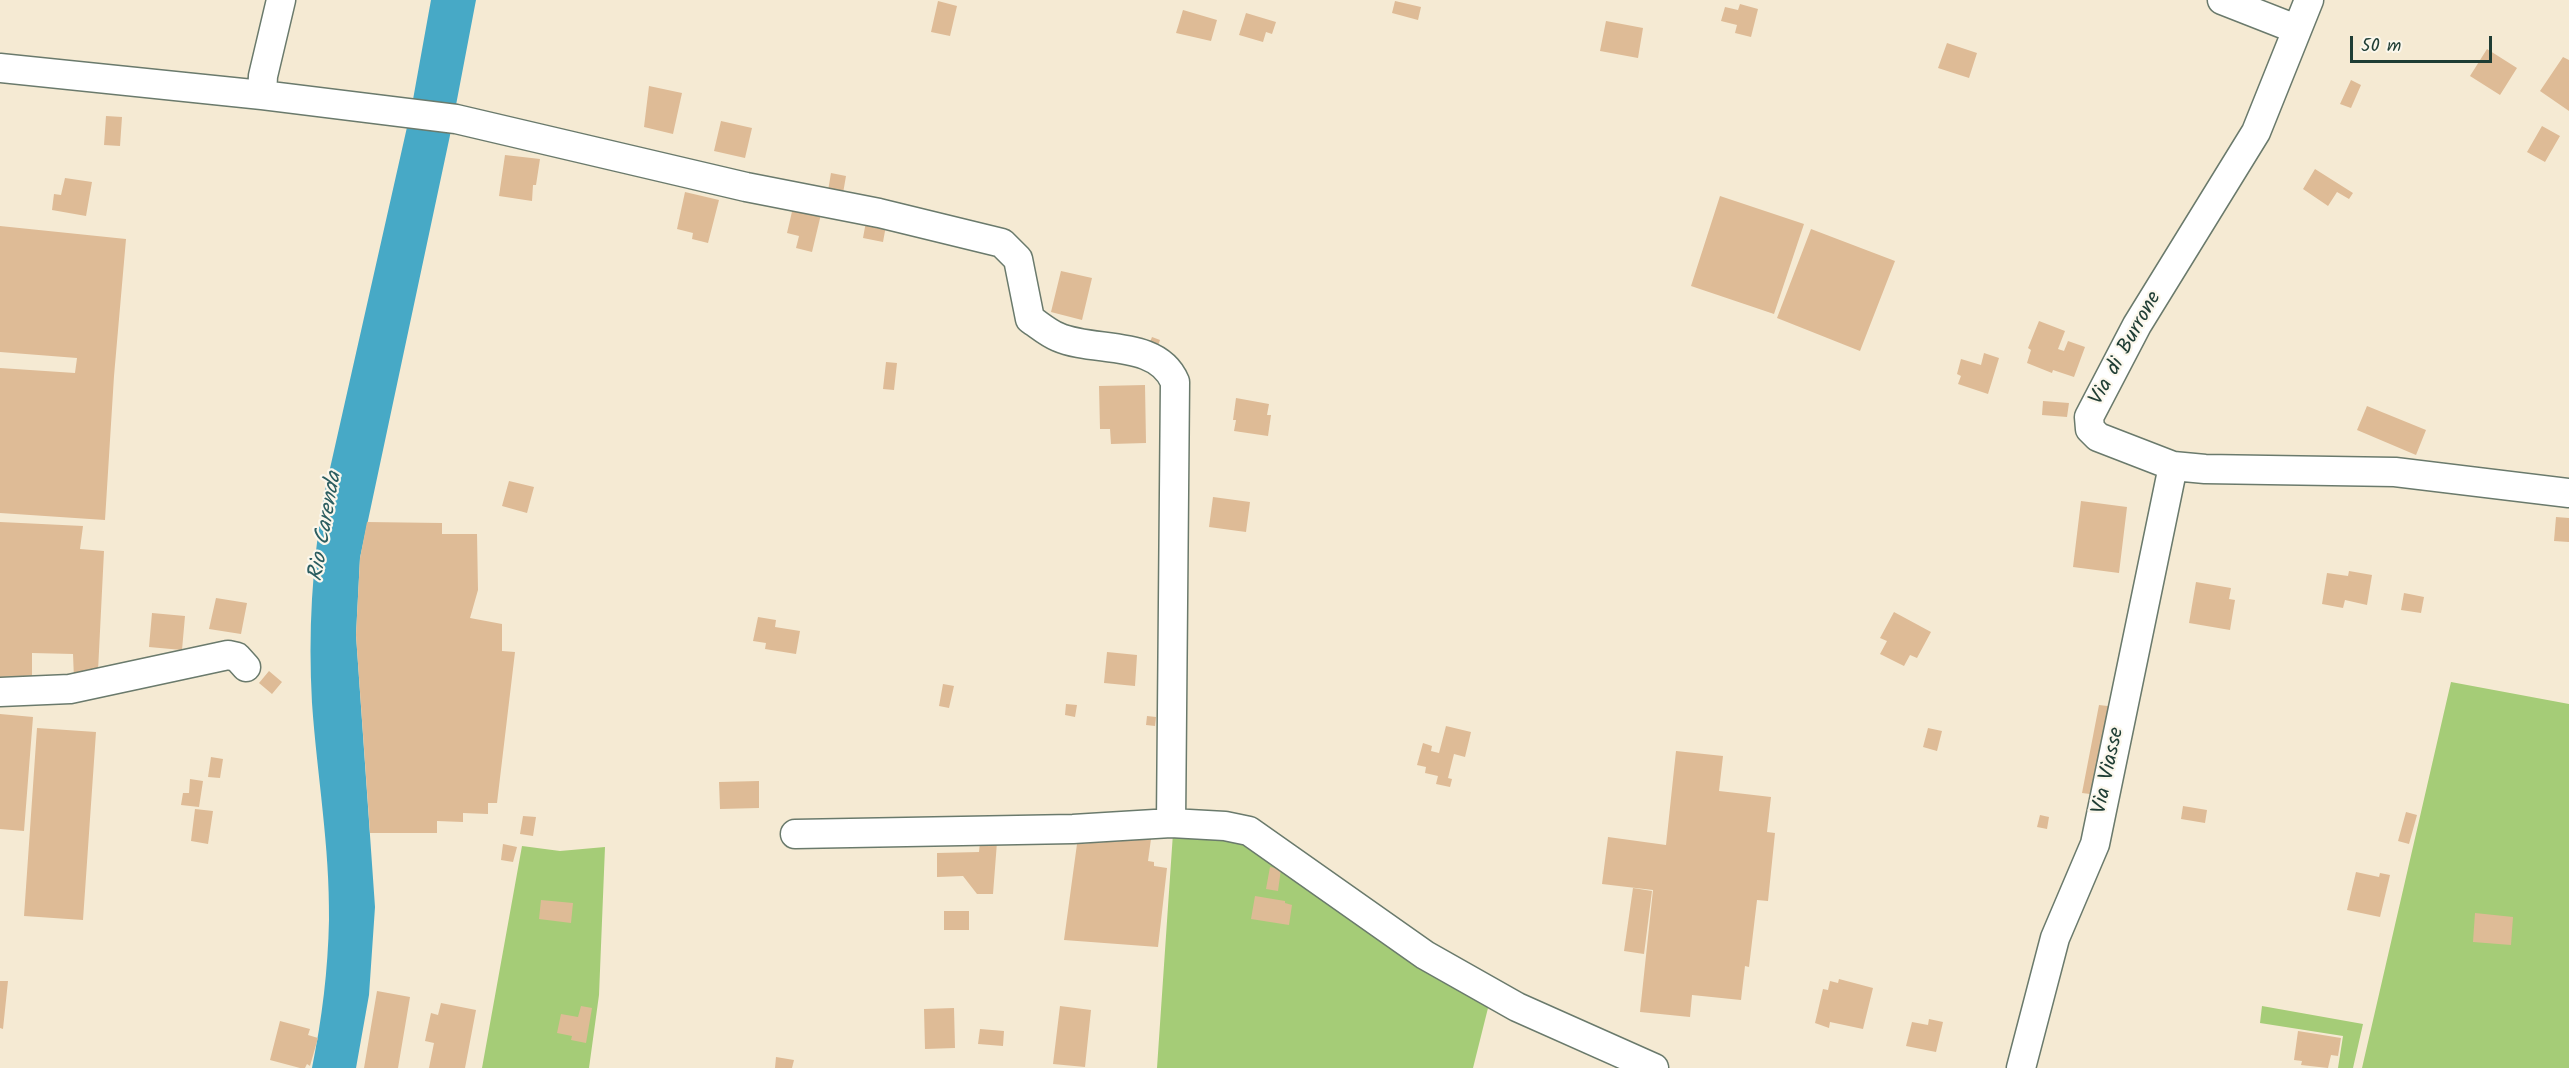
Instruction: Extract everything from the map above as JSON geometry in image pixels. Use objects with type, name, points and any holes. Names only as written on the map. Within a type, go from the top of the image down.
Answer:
[{"type":"street","points":[[262,95],[263,76],[281,0]]},
{"type":"street","points":[[2222,0],[2296,29]]},
{"type":"street","name":"Via di Burrone","points":[[2309,0],[2256,132],[2137,325],[2089,417],[2090,429],[2097,438],[2173,466],[2205,469],[2395,472],[2569,493]]},
{"type":"street","points":[[0,68],[406,111],[456,119],[746,187],[879,213],[1002,243],[1018,259],[1030,319],[1058,338],[1155,358],[1171,372],[1176,393],[1171,823]]},
{"type":"street","name":"Via Viasse","points":[[2021,1068],[2055,938],[2095,844],[2173,466]]},
{"type":"street","points":[[0,692],[70,689],[228,655],[237,657],[246,667]]},
{"type":"street","points":[[795,834],[1073,829],[1171,823],[1225,826],[1249,831],[1425,955],[1517,1007],[1654,1068]]},
{"type":"green space","points":[[2451,682],[2569,704],[2569,1068],[2362,1068]]},
{"type":"green space","points":[[1173,833],[1232,835],[1489,1004],[1473,1068],[1157,1068]]},
{"type":"green space","points":[[522,846],[560,851],[605,847],[599,995],[589,1068],[482,1068]]},
{"type":"green space","points":[[2262,1006],[2363,1024],[2353,1068],[2338,1068],[2343,1036],[2260,1023]]},
{"type":"water","name":"Rio Carenda","points":[[431,0],[476,0],[452,126],[360,558],[356,635],[375,907],[369,995],[356,1068],[312,1068],[324,994],[329,920],[323,811],[311,677],[312,599],[316,547],[324,495],[412,105]]},
{"type":"building","points":[[938,1],[957,6],[950,36],[931,32]]},
{"type":"building","points":[[1395,1],[1421,7],[1418,20],[1392,13]]},
{"type":"building","points":[[1740,4],[1758,9],[1751,37],[1735,33],[1737,25],[1721,21],[1725,7],[1738,10]]},
{"type":"building","points":[[1183,10],[1217,20],[1211,41],[1176,33]]},
{"type":"building","points":[[1246,13],[1276,22],[1272,34],[1266,32],[1263,42],[1239,35]]},
{"type":"building","points":[[1606,21],[1643,28],[1638,58],[1600,51]]},
{"type":"building","points":[[1947,43],[1977,53],[1969,78],[1938,68]]},
{"type":"building","points":[[2487,49],[2517,68],[2500,95],[2470,76]]},
{"type":"building","points":[[2563,57],[2569,60],[2569,111],[2540,91]]},
{"type":"building","points":[[2351,80],[2361,85],[2351,108],[2340,104]]},
{"type":"building","points":[[649,86],[682,93],[673,134],[644,127]]},
{"type":"building","points":[[106,116],[122,117],[120,146],[104,145]]},
{"type":"building","points":[[721,121],[752,128],[745,158],[714,151]]},
{"type":"building","points":[[2542,126],[2560,136],[2545,162],[2527,152]]},
{"type":"building","points":[[505,155],[540,159],[536,185],[533,185],[532,201],[499,196]]},
{"type":"building","points":[[2315,169],[2353,193],[2349,199],[2337,192],[2328,206],[2303,189]]},
{"type":"building","points":[[831,173],[846,176],[842,199],[827,197]]},
{"type":"building","points":[[65,178],[92,182],[86,216],[52,210],[54,194],[61,195]]},
{"type":"building","points":[[685,192],[719,200],[708,243],[692,239],[693,233],[677,229]]},
{"type":"building","points":[[1720,196],[1804,224],[1774,314],[1691,286]]},
{"type":"building","points":[[794,203],[822,210],[812,252],[796,248],[799,236],[787,233]]},
{"type":"building","points":[[867,216],[887,220],[883,242],[863,238]]},
{"type":"building","points":[[0,226],[126,239],[105,520],[0,513],[0,368],[75,373],[77,358],[0,352]]},
{"type":"building","points":[[1811,229],[1895,261],[1860,351],[1777,318]]},
{"type":"building","points":[[1061,271],[1092,278],[1082,320],[1051,312]]},
{"type":"building","points":[[2039,321],[2065,331],[2058,349],[2064,351],[2068,341],[2085,347],[2074,377],[2053,370],[2052,373],[2027,363],[2031,350],[2028,348]]},
{"type":"building","points":[[1152,337],[1160,340],[1156,352],[1148,347]]},
{"type":"building","points":[[1984,353],[1999,358],[1988,394],[1958,384],[1961,376],[1957,374],[1961,359],[1981,365]]},
{"type":"building","points":[[886,362],[897,363],[894,390],[883,389]]},
{"type":"building","points":[[1145,385],[1146,443],[1111,444],[1110,429],[1100,429],[1099,386]]},
{"type":"building","points":[[1236,398],[1269,404],[1267,415],[1271,415],[1268,436],[1234,431]]},
{"type":"building","points":[[2043,401],[2069,403],[2067,417],[2042,415]]},
{"type":"building","points":[[2367,406],[2426,430],[2416,455],[2357,430]]},
{"type":"building","points":[[509,481],[534,487],[527,513],[502,506]]},
{"type":"building","points":[[1213,497],[1250,502],[1246,532],[1209,527]]},
{"type":"building","points":[[2081,501],[2127,507],[2119,573],[2073,567]]},
{"type":"building","points":[[2556,517],[2569,518],[2569,542],[2554,541]]},
{"type":"building","points":[[0,522],[83,526],[80,549],[104,551],[98,671],[74,679],[73,654],[32,653],[32,684],[0,684]]},
{"type":"building","points":[[367,522],[442,523],[442,534],[477,534],[478,590],[470,618],[502,624],[502,651],[515,652],[497,803],[488,803],[488,814],[463,813],[463,822],[437,821],[437,833],[370,833],[356,635],[360,558]]},
{"type":"building","points":[[2349,571],[2372,575],[2367,605],[2345,600],[2343,608],[2322,604],[2327,573],[2348,576]]},
{"type":"building","points":[[2196,582],[2231,588],[2229,599],[2235,600],[2230,630],[2189,623]]},
{"type":"building","points":[[2404,593],[2424,597],[2421,613],[2401,610]]},
{"type":"building","points":[[216,598],[247,603],[241,634],[209,629]]},
{"type":"building","points":[[1894,612],[1931,632],[1917,658],[1910,655],[1904,666],[1880,654],[1887,641],[1880,638]]},
{"type":"building","points":[[152,613],[185,616],[182,650],[149,647]]},
{"type":"building","points":[[758,617],[776,620],[775,627],[800,631],[796,654],[765,649],[766,643],[753,641]]},
{"type":"building","points":[[1107,652],[1137,655],[1135,686],[1104,683]]},
{"type":"building","points":[[269,671],[282,682],[272,694],[259,683]]},
{"type":"building","points":[[943,684],[954,686],[949,708],[939,706]]},
{"type":"building","points":[[1066,704],[1077,705],[1075,717],[1065,715]]},
{"type":"building","points":[[2099,705],[2116,707],[2098,795],[2082,793]]},
{"type":"building","points":[[0,714],[33,717],[24,831],[0,829]]},
{"type":"building","points":[[1147,716],[1156,717],[1155,726],[1146,725]]},
{"type":"building","points":[[1446,726],[1471,732],[1465,757],[1454,754],[1448,778],[1452,779],[1450,787],[1436,784],[1438,776],[1425,773],[1426,767],[1417,765],[1423,743],[1432,746],[1431,751],[1439,753]]},
{"type":"building","points":[[37,728],[96,732],[83,920],[24,916]]},
{"type":"building","points":[[1928,728],[1942,731],[1937,751],[1923,747]]},
{"type":"building","points":[[1676,751],[1723,756],[1719,791],[1771,797],[1767,832],[1775,833],[1768,901],[1757,900],[1749,967],[1745,966],[1741,1000],[1692,995],[1690,1017],[1640,1012],[1653,890],[1602,884],[1608,837],[1666,845]]},
{"type":"building","points":[[211,757],[223,759],[220,778],[208,777]]},
{"type":"building","points":[[190,779],[203,781],[199,807],[181,805],[183,793],[189,793]]},
{"type":"building","points":[[759,781],[759,808],[720,809],[719,782]]},
{"type":"building","points":[[2183,806],[2207,810],[2205,823],[2181,819]]},
{"type":"building","points":[[195,809],[213,811],[208,844],[191,841]]},
{"type":"building","points":[[2406,812],[2417,815],[2409,844],[2398,841]]},
{"type":"building","points":[[2040,815],[2049,817],[2047,829],[2037,827]]},
{"type":"building","points":[[523,816],[536,817],[533,836],[520,834]]},
{"type":"building","points":[[1151,839],[1148,861],[1154,862],[1154,866],[1167,868],[1158,947],[1064,940],[1077,844]]},
{"type":"building","points":[[980,842],[997,842],[993,894],[977,894],[963,876],[937,877],[937,853],[979,852]]},
{"type":"building","points":[[503,844],[517,847],[513,862],[501,860]]},
{"type":"building","points":[[1270,867],[1281,869],[1278,891],[1266,889]]},
{"type":"building","points":[[2356,872],[2379,877],[2380,873],[2390,875],[2380,917],[2347,910]]},
{"type":"building","points":[[1633,888],[1652,891],[1644,954],[1624,951]]},
{"type":"building","points":[[1255,896],[1285,901],[1292,905],[1289,925],[1251,919]]},
{"type":"building","points":[[541,900],[573,903],[571,923],[539,919]]},
{"type":"building","points":[[944,911],[969,911],[969,930],[944,930]]},
{"type":"building","points":[[2475,913],[2513,917],[2511,945],[2473,942]]},
{"type":"building","points":[[1839,979],[1873,988],[1863,1029],[1830,1022],[1829,1028],[1815,1023],[1823,989],[1828,990],[1830,981],[1838,983]]},
{"type":"building","points":[[0,981],[8,981],[3,1029],[0,1028]]},
{"type":"building","points":[[377,991],[410,997],[398,1068],[364,1068]]},
{"type":"building","points":[[441,1003],[476,1010],[465,1068],[429,1068],[434,1043],[425,1041],[431,1013],[438,1015]]},
{"type":"building","points":[[581,1006],[592,1008],[586,1043],[571,1040],[572,1036],[557,1033],[561,1014],[578,1017]]},
{"type":"building","points":[[1060,1006],[1091,1010],[1085,1067],[1053,1064]]},
{"type":"building","points":[[954,1008],[955,1048],[925,1049],[924,1009]]},
{"type":"building","points":[[1929,1019],[1943,1022],[1936,1052],[1906,1046],[1912,1022],[1928,1025]]},
{"type":"building","points":[[280,1021],[310,1029],[308,1035],[318,1038],[310,1066],[307,1064],[305,1068],[300,1068],[270,1060]]},
{"type":"building","points":[[980,1029],[1004,1031],[1003,1046],[978,1044]]},
{"type":"building","points":[[2298,1031],[2341,1038],[2338,1056],[2331,1055],[2328,1068],[2301,1065],[2302,1061],[2294,1060]]},
{"type":"building","points":[[776,1057],[794,1060],[792,1068],[775,1068]]}]
